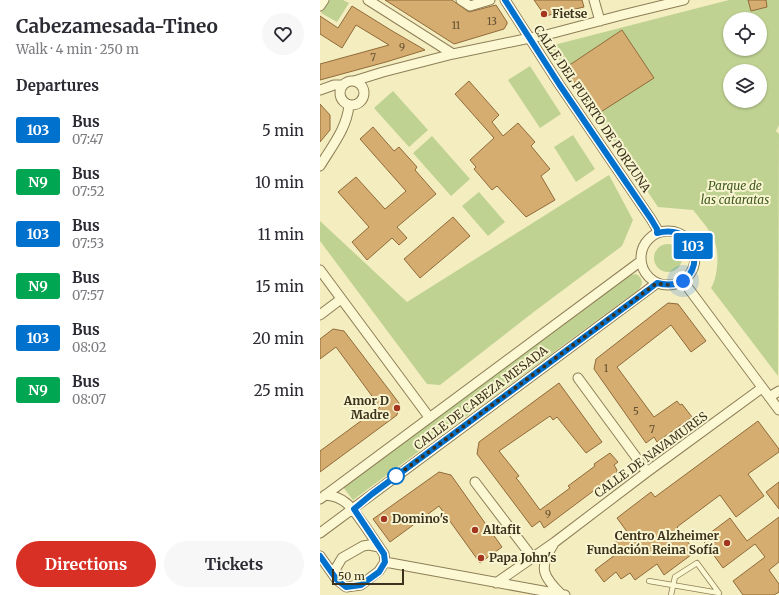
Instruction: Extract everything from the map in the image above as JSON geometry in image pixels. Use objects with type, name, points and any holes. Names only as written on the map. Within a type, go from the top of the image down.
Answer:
[{"type":"street","points":[[320,6],[324,0]]},
{"type":"street","points":[[368,0],[453,54]]},
{"type":"street","points":[[461,0],[470,6],[490,0]]},
{"type":"street","name":"CALLE DEL PUERTO DE PORZUNA","points":[[505,0],[559,84],[651,219],[657,229],[657,233]]},
{"type":"street","points":[[594,0],[600,20]]},
{"type":"street","points":[[320,91],[334,85],[343,85],[350,81],[453,54],[546,35],[669,2],[684,0]]},
{"type":"street","points":[[363,90],[383,72]]},
{"type":"street","points":[[343,85],[340,95],[343,101],[354,105],[361,101],[364,94],[360,84],[354,81]]},
{"type":"street","points":[[320,91],[340,95]]},
{"type":"street","points":[[320,166],[343,129],[348,117],[349,104]]},
{"type":"street","points":[[675,231],[690,241],[694,249],[696,258],[690,275],[675,285],[657,283],[646,274],[641,261],[641,252],[644,244],[657,233],[675,231]]},
{"type":"street","name":"CALLE DE CABEZA MESADA","points":[[323,497],[641,261]]},
{"type":"street","points":[[320,270],[429,417]]},
{"type":"street","points":[[683,281],[779,410]]},
{"type":"street","name":"CALLE DE CABEZA MESADA","points":[[320,533],[657,283]]},
{"type":"street","points":[[320,315],[342,299]]},
{"type":"street","points":[[578,378],[647,472]]},
{"type":"street","name":"CALLE DE NAVAMURES","points":[[496,583],[555,542],[647,472],[762,388]]},
{"type":"street","points":[[769,397],[779,391]]},
{"type":"street","points":[[475,482],[532,558]]},
{"type":"street","points":[[320,556],[346,591],[361,585],[379,572],[385,562],[384,554],[354,509],[340,498],[333,495],[323,497]]},
{"type":"street","name":"CALLE DE NAVAMURES","points":[[555,542],[545,557],[544,571],[551,584],[564,595]]},
{"type":"street","points":[[337,580],[336,568],[342,558],[364,546],[369,545],[379,547]]},
{"type":"street","points":[[385,562],[564,595]]},
{"type":"lane","points":[[649,581],[673,585],[719,593],[697,563],[675,577],[673,585],[671,595]]},
{"type":"green space","points":[[330,0],[343,0],[349,3],[337,22],[321,13]]},
{"type":"green space","name":"Parque de las cataratas","points":[[729,0],[779,0],[779,125],[776,131],[779,134],[778,376],[711,288],[716,275],[717,250],[715,242],[708,230],[693,210],[658,207],[550,46]]},
{"type":"green space","points":[[530,66],[561,114],[540,128],[508,80]]},
{"type":"green space","points":[[393,91],[428,130],[409,147],[374,108]]},
{"type":"green space","points":[[573,135],[595,169],[576,182],[554,147]]},
{"type":"green space","points":[[432,136],[470,179],[451,196],[413,153]]},
{"type":"green space","points":[[609,175],[633,220],[622,246],[440,385],[427,384],[320,241],[320,221],[407,302]]},
{"type":"green space","points":[[479,192],[505,222],[488,236],[462,206]]},
{"type":"green space","points":[[668,244],[678,248],[682,258],[678,268],[668,272],[658,268],[654,258],[658,248]]},
{"type":"green space","points":[[636,274],[642,281],[638,290],[353,500],[343,487],[627,277]]},
{"type":"building","points":[[385,0],[452,0],[469,12],[496,5],[507,24],[504,29],[454,44]]},
{"type":"building","points":[[534,0],[582,0],[584,7],[545,16]]},
{"type":"building","points":[[748,0],[766,0],[767,7],[751,11]]},
{"type":"building","points":[[352,6],[425,50],[320,80],[320,64],[389,45],[356,25],[342,48],[320,34],[320,16],[338,28]]},
{"type":"building","points":[[622,30],[654,78],[596,115],[565,68]]},
{"type":"building","points":[[469,81],[499,115],[492,122],[503,136],[518,123],[535,142],[531,146],[550,169],[541,176],[555,200],[526,217],[497,186],[492,190],[474,169],[476,167],[470,160],[494,138],[455,94]]},
{"type":"building","points":[[320,104],[330,115],[330,130],[320,142]]},
{"type":"building","points":[[373,127],[394,151],[399,147],[417,167],[415,170],[436,194],[397,227],[407,238],[399,245],[392,238],[367,260],[352,242],[369,227],[338,192],[356,177],[385,209],[406,191],[360,139]]},
{"type":"building","points":[[453,217],[470,236],[420,278],[404,259]]},
{"type":"building","points":[[668,303],[678,304],[706,341],[691,352],[671,325],[617,367],[654,417],[677,401],[680,405],[682,404],[692,417],[657,442],[654,437],[646,443],[594,369],[596,359]]},
{"type":"building","points":[[333,329],[344,331],[399,403],[397,415],[320,472],[320,451],[380,407],[336,347],[320,359],[320,339]]},
{"type":"building","points":[[559,383],[602,442],[586,453],[557,417],[553,420],[550,416],[499,451],[519,476],[516,478],[540,510],[570,488],[568,486],[595,466],[594,464],[610,453],[618,462],[614,465],[617,470],[616,474],[544,528],[540,521],[532,527],[477,454],[479,442]]},
{"type":"building","points":[[758,421],[779,449],[779,452],[748,474],[764,496],[736,517],[720,495],[677,527],[695,552],[664,575],[657,564],[635,580],[630,573],[621,579],[616,572],[604,582],[595,570],[619,552],[613,544],[628,533],[617,518],[651,492],[655,497]]},
{"type":"building","points":[[439,472],[451,475],[502,547],[480,563],[439,506],[390,542],[373,519]]},
{"type":"building","points":[[779,482],[779,509],[766,492]]},
{"type":"building","points":[[779,517],[779,562],[769,570],[779,584],[779,592],[774,595],[743,595],[733,581],[765,557],[755,544],[723,568],[702,539],[730,518],[747,541]]},
{"type":"bus line","name":"103","points":[[320,556],[337,580],[346,587],[361,585],[379,572],[385,562],[384,554],[354,509],[372,494],[657,283],[675,285],[690,275],[694,267],[696,258],[690,241],[675,231],[657,233],[657,229],[651,219],[559,84],[505,0]]},
{"type":"place","name":"Fietse","points":[[544,14]]},
{"type":"place","name":"Amor D Madre","points":[[397,408]]},
{"type":"place","name":"Domino's","points":[[384,519]]},
{"type":"place","name":"Altafit","points":[[475,530]]},
{"type":"place","name":"Centro Alzheimer Fundación Reina Sofía","points":[[727,543]]},
{"type":"place","name":"Papa John's","points":[[481,558]]},
{"type":"route","points":[[396,476],[395,477],[657,283],[675,285],[683,281]]}]
